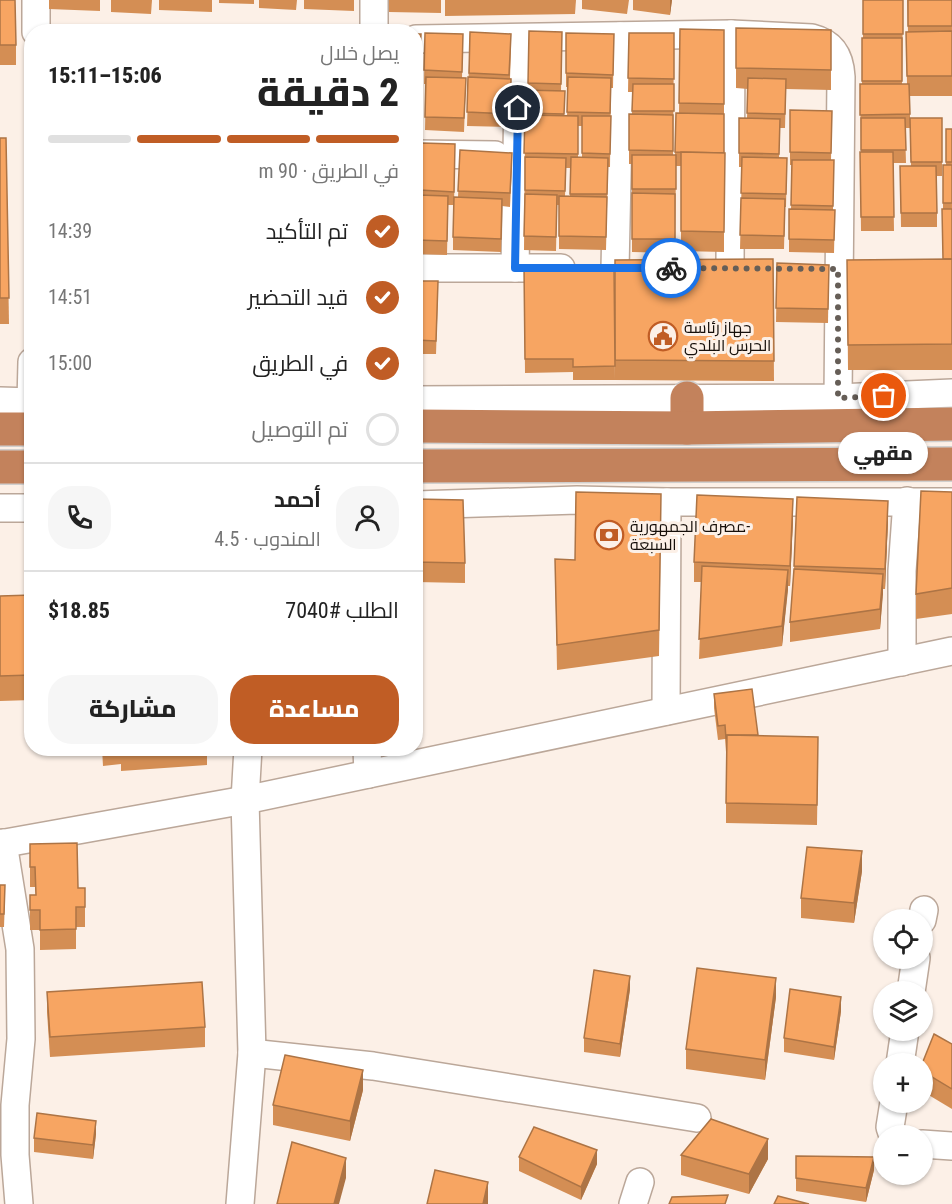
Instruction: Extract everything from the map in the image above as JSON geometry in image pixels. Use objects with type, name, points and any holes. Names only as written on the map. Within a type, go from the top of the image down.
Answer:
[{"type":"highway","points":[[423,425],[535,413],[687,413],[952,424]]},
{"type":"highway","points":[[0,429],[24,429]]},
{"type":"highway","points":[[423,466],[952,464]]},
{"type":"highway","points":[[0,467],[24,467]]},
{"type":"street","points":[[36,0],[36,24]]},
{"type":"street","points":[[374,0],[374,24]]},
{"type":"street","points":[[730,268],[731,34]]},
{"type":"street","points":[[423,39],[731,34],[812,38],[823,41],[837,56],[841,77],[827,269],[838,398]]},
{"type":"street","points":[[423,268],[607,268],[620,36]]},
{"type":"street","points":[[515,268],[519,38]]},
{"type":"street","points":[[423,154],[517,155]]},
{"type":"street","points":[[687,413],[838,398],[952,393]]},
{"type":"street","points":[[0,401],[24,402]]},
{"type":"street","points":[[423,401],[535,413]]},
{"type":"street","points":[[423,505],[577,500],[952,502]]},
{"type":"street","points":[[902,662],[902,571],[907,501]]},
{"type":"street","points":[[666,711],[667,502]]},
{"type":"street","points":[[0,508],[24,508]]},
{"type":"street","points":[[423,755],[480,749],[952,651]]},
{"type":"street","points":[[240,1204],[252,1053],[245,800],[248,756]]},
{"type":"street","points":[[19,1204],[15,1155],[15,1105],[21,1039],[20,949],[2,844],[245,800],[368,761],[415,756]]},
{"type":"street","points":[[252,1053],[373,1066],[697,1118]]},
{"type":"street","points":[[933,1145],[952,1146]]},
{"type":"building","points":[[0,0],[15,0],[16,45],[0,45]]},
{"type":"building","points":[[863,0],[903,0],[903,34],[863,34]]},
{"type":"building","points":[[908,0],[952,0],[952,26],[908,26]]},
{"type":"building","points":[[736,28],[831,30],[831,70],[736,68]]},
{"type":"building","points":[[680,29],[724,30],[724,104],[679,103]]},
{"type":"building","points":[[529,31],[562,32],[561,84],[528,83]]},
{"type":"building","points":[[952,31],[952,76],[907,76],[906,32]]},
{"type":"building","points":[[470,32],[511,34],[509,75],[469,73]]},
{"type":"building","points":[[425,33],[463,34],[462,72],[424,70]]},
{"type":"building","points":[[566,33],[614,34],[613,75],[566,73]]},
{"type":"building","points":[[629,33],[674,33],[674,79],[628,78]]},
{"type":"building","points":[[862,38],[902,38],[902,81],[862,81]]},
{"type":"building","points":[[426,77],[466,78],[464,118],[425,117]]},
{"type":"building","points":[[468,77],[511,79],[511,114],[467,112]]},
{"type":"building","points":[[568,77],[611,78],[610,113],[567,112]]},
{"type":"building","points":[[748,78],[786,79],[785,114],[747,113]]},
{"type":"building","points":[[633,84],[674,84],[674,111],[632,111]]},
{"type":"building","points":[[860,84],[909,84],[910,114],[860,115]]},
{"type":"building","points":[[523,90],[565,91],[564,114],[523,113]]},
{"type":"building","points":[[790,110],[832,111],[831,153],[790,152]]},
{"type":"building","points":[[676,113],[724,114],[724,153],[675,152]]},
{"type":"building","points":[[629,114],[673,115],[673,151],[629,150]]},
{"type":"building","points":[[525,115],[578,116],[578,154],[524,153]]},
{"type":"building","points":[[582,116],[611,116],[610,154],[582,153]]},
{"type":"building","points":[[739,118],[780,119],[779,154],[739,153]]},
{"type":"building","points":[[861,118],[905,118],[906,150],[861,150]]},
{"type":"building","points":[[910,118],[942,118],[942,162],[911,162]]},
{"type":"building","points":[[946,129],[952,129],[952,162],[946,162]]},
{"type":"building","points":[[0,138],[6,138],[9,298],[0,298]]},
{"type":"building","points":[[423,143],[455,144],[454,192],[423,190]]},
{"type":"building","points":[[460,150],[512,153],[510,193],[458,191]]},
{"type":"building","points":[[681,152],[725,153],[724,232],[681,231]]},
{"type":"building","points":[[860,152],[893,152],[894,217],[861,217]]},
{"type":"building","points":[[632,155],[676,155],[676,189],[632,189]]},
{"type":"building","points":[[525,157],[566,158],[565,191],[525,190]]},
{"type":"building","points":[[571,157],[608,158],[607,194],[570,194]]},
{"type":"building","points":[[742,157],[787,158],[786,194],[741,193]]},
{"type":"building","points":[[792,160],[834,160],[833,206],[791,205]]},
{"type":"building","points":[[943,165],[952,165],[952,203],[943,203]]},
{"type":"building","points":[[900,166],[936,166],[937,213],[901,213]]},
{"type":"building","points":[[632,193],[675,194],[675,239],[632,239]]},
{"type":"building","points":[[525,194],[557,195],[556,237],[524,236]]},
{"type":"building","points":[[423,195],[448,196],[447,241],[423,240]]},
{"type":"building","points":[[559,196],[607,197],[606,237],[559,236]]},
{"type":"building","points":[[454,197],[502,199],[501,239],[453,237]]},
{"type":"building","points":[[741,198],[785,199],[784,236],[740,235]]},
{"type":"building","points":[[789,209],[835,210],[834,240],[789,239]]},
{"type":"building","points":[[942,209],[952,209],[952,259],[943,259]]},
{"type":"building","points":[[773,259],[774,361],[615,360],[615,260]]},
{"type":"building","points":[[952,259],[952,344],[848,345],[847,260]]},
{"type":"building","points":[[777,263],[829,265],[828,309],[776,308]]},
{"type":"building","points":[[614,266],[615,366],[573,367],[573,359],[525,359],[524,267]]},
{"type":"building","points":[[423,281],[438,281],[436,341],[423,340]]},
{"type":"building","points":[[921,491],[952,492],[952,588],[916,594]]},
{"type":"building","points":[[576,492],[661,494],[659,630],[557,645],[555,559],[575,560]]},
{"type":"building","points":[[697,495],[793,499],[790,566],[694,562]]},
{"type":"building","points":[[797,497],[888,501],[885,569],[794,566]]},
{"type":"building","points":[[423,499],[463,500],[465,563],[423,562]]},
{"type":"building","points":[[702,566],[788,570],[782,626],[699,639]]},
{"type":"building","points":[[794,569],[883,574],[880,609],[790,622]]},
{"type":"building","points":[[24,595],[24,675],[0,676],[0,596]]},
{"type":"building","points":[[752,689],[758,735],[727,735],[726,739],[725,725],[718,726],[714,694]]},
{"type":"building","points":[[727,735],[818,737],[817,805],[726,803]]},
{"type":"building","points":[[77,843],[78,888],[85,888],[85,907],[76,907],[76,929],[40,930],[40,910],[30,910],[30,895],[36,895],[35,867],[30,867],[30,844]]},
{"type":"building","points":[[807,847],[862,851],[854,903],[801,898]]},
{"type":"building","points":[[0,885],[5,885],[4,914],[0,914]]},
{"type":"building","points":[[697,968],[776,978],[765,1060],[686,1049]]},
{"type":"building","points":[[594,970],[630,976],[620,1044],[584,1038]]},
{"type":"building","points":[[202,982],[205,1027],[50,1037],[47,992]]},
{"type":"building","points":[[790,989],[841,997],[834,1047],[784,1038]]},
{"type":"building","points":[[934,1034],[952,1044],[952,1089],[933,1078],[933,1053],[926,1053]]},
{"type":"building","points":[[285,1055],[363,1070],[350,1121],[273,1105]]},
{"type":"building","points":[[37,1113],[96,1121],[93,1145],[34,1138]]},
{"type":"building","points":[[711,1119],[768,1139],[749,1174],[681,1155]]},
{"type":"building","points":[[534,1127],[597,1150],[581,1187],[519,1157]]},
{"type":"building","points":[[292,1142],[346,1158],[334,1204],[277,1204]]},
{"type":"building","points":[[796,1156],[873,1157],[866,1188],[796,1178]]},
{"type":"building","points":[[435,1170],[488,1182],[483,1204],[427,1204]]},
{"type":"building","points":[[728,1195],[725,1204],[669,1204],[672,1197]]},
{"type":"building","points":[[778,1196],[809,1204],[774,1204]]},
{"type":"way so far","points":[[671,268],[838,269],[838,398],[884,396]]},
{"type":"place","name":"جهاز رئاسة الحرس البلدي","points":[[663,336]]},
{"type":"place","name":"مقهي","points":[[884,396]]},
{"type":"place","name":"مصرف الجمهورية- السبعة","points":[[609,535]]},
{"type":"route","points":[[518,108],[515,268],[671,268]]}]
